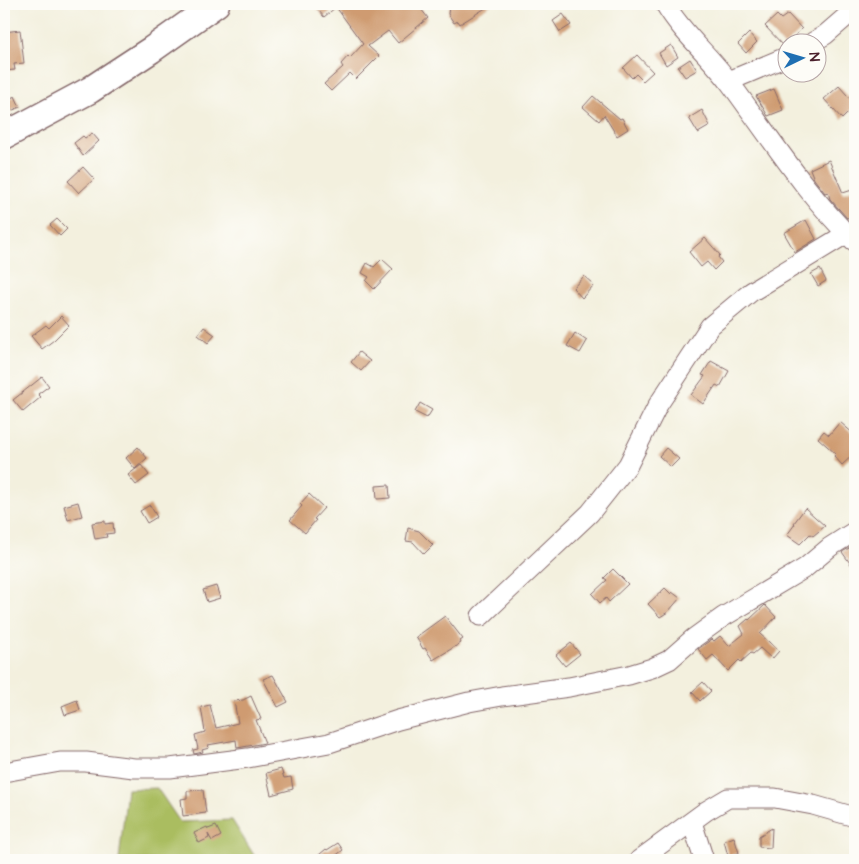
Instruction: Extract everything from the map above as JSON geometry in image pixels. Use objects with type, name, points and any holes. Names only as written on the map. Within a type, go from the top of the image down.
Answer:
[{"type":"highway","points":[[4,136],[90,90],[216,4]]},
{"type":"street","points":[[481,616],[590,513],[628,465],[658,405],[710,326],[751,292],[852,235],[814,198],[773,145],[729,81],[665,4]]},
{"type":"street","points":[[826,34],[855,9]]},
{"type":"street","points":[[729,81],[776,61]]},
{"type":"street","points":[[4,772],[60,762],[86,762],[134,768],[170,768],[239,760],[329,743],[398,720],[470,702],[569,687],[629,675],[652,668],[669,660],[694,638],[723,617],[805,568],[855,531]]},
{"type":"street","points":[[639,860],[728,798],[775,798],[814,805],[855,817]]},
{"type":"street","points":[[692,822],[704,860]]},
{"type":"green space","points":[[157,788],[180,822],[232,820],[257,860],[119,860],[127,789]]},
{"type":"building","points":[[313,4],[390,4],[394,9],[401,4],[417,4],[428,18],[398,43],[388,31],[368,46],[379,56],[356,79],[350,73],[331,91],[324,84],[343,67],[341,64],[348,56],[350,58],[363,44],[336,7],[324,17]]},
{"type":"building","points":[[454,4],[492,4],[460,24],[458,21],[454,23],[448,14],[449,7]]},
{"type":"building","points":[[563,14],[571,25],[560,32],[553,21]]},
{"type":"building","points":[[788,14],[802,29],[799,32],[776,32],[776,38],[765,26],[777,15],[781,19]]},
{"type":"building","points":[[20,30],[24,63],[14,64],[15,70],[4,71],[4,32]]},
{"type":"building","points":[[749,33],[757,42],[746,53],[738,44]]},
{"type":"building","points":[[671,45],[678,57],[666,65],[659,53]]},
{"type":"building","points":[[637,55],[653,72],[643,81],[636,74],[632,78],[623,68]]},
{"type":"building","points":[[690,59],[697,70],[685,77],[678,67]]},
{"type":"building","points":[[839,86],[855,104],[842,119],[824,99]]},
{"type":"building","points":[[774,89],[783,110],[768,116],[756,96]]},
{"type":"building","points":[[15,96],[20,107],[4,114],[4,101]]},
{"type":"building","points":[[593,96],[620,119],[622,118],[628,129],[617,136],[604,115],[599,121],[583,107]]},
{"type":"building","points":[[702,110],[710,126],[698,133],[689,118]]},
{"type":"building","points":[[92,133],[99,141],[83,156],[74,143],[83,136],[85,138]]},
{"type":"building","points":[[829,160],[843,193],[852,190],[855,200],[855,215],[847,218],[830,199],[828,192],[825,193],[814,179],[810,169]]},
{"type":"building","points":[[83,167],[94,179],[79,193],[68,181]]},
{"type":"building","points":[[57,219],[67,229],[60,236],[50,225]]},
{"type":"building","points":[[806,220],[816,239],[795,252],[784,233]]},
{"type":"building","points":[[705,238],[720,255],[718,257],[722,262],[714,270],[707,262],[701,267],[689,252]]},
{"type":"building","points":[[382,259],[393,269],[374,289],[366,281],[369,277],[362,273],[367,263],[374,267]]},
{"type":"building","points":[[820,269],[826,281],[818,286],[811,274]]},
{"type":"building","points":[[584,276],[594,285],[582,298],[573,288]]},
{"type":"building","points":[[61,316],[69,325],[42,349],[31,336],[46,325],[49,328]]},
{"type":"building","points":[[204,327],[215,335],[208,343],[198,335]]},
{"type":"building","points":[[575,333],[587,341],[580,353],[567,346]]},
{"type":"building","points":[[359,352],[370,361],[361,371],[351,362]]},
{"type":"building","points":[[711,361],[729,371],[720,387],[716,385],[703,404],[691,395],[705,376],[702,375]]},
{"type":"building","points":[[42,377],[49,386],[38,394],[41,397],[23,412],[13,400]]},
{"type":"building","points":[[420,403],[432,410],[427,418],[415,412]]},
{"type":"building","points":[[840,422],[855,435],[855,453],[842,465],[834,456],[836,454],[818,438],[824,431],[829,435]]},
{"type":"building","points":[[138,447],[147,458],[135,469],[126,458]]},
{"type":"building","points":[[666,448],[679,459],[671,467],[659,456]]},
{"type":"building","points":[[141,465],[149,475],[136,485],[128,475]]},
{"type":"building","points":[[389,485],[390,498],[377,499],[376,486]]},
{"type":"building","points":[[309,494],[324,508],[305,533],[290,520]]},
{"type":"building","points":[[78,502],[82,516],[68,520],[64,506]]},
{"type":"building","points":[[150,505],[157,517],[147,523],[140,511]]},
{"type":"building","points":[[805,508],[825,526],[813,536],[810,534],[800,544],[787,535]]},
{"type":"building","points":[[105,521],[105,524],[113,523],[114,533],[106,534],[107,537],[95,539],[92,523]]},
{"type":"building","points":[[408,528],[419,531],[433,545],[424,554],[413,542],[406,541]]},
{"type":"building","points":[[853,546],[855,549],[855,570],[842,552]]},
{"type":"building","points":[[613,569],[628,584],[609,602],[606,598],[600,603],[592,594],[607,580],[604,578]]},
{"type":"building","points":[[216,586],[220,598],[207,602],[203,590]]},
{"type":"building","points":[[665,588],[671,594],[672,592],[680,598],[668,612],[660,617],[648,604]]},
{"type":"building","points":[[765,605],[776,617],[760,634],[779,651],[772,659],[760,648],[741,662],[739,660],[728,671],[713,655],[707,660],[698,649],[720,636],[729,646],[744,634],[740,626]]},
{"type":"building","points":[[445,616],[463,639],[460,641],[461,643],[433,660],[425,648],[423,649],[416,637]]},
{"type":"building","points":[[571,643],[580,654],[565,666],[556,655]]},
{"type":"building","points":[[273,675],[288,702],[278,707],[263,679]]},
{"type":"building","points":[[703,682],[711,691],[700,701],[692,692]]},
{"type":"building","points":[[251,696],[261,719],[256,720],[265,743],[237,748],[236,740],[208,745],[209,748],[202,750],[203,752],[194,754],[193,750],[198,749],[195,735],[205,732],[201,707],[210,705],[216,728],[238,723],[234,701],[243,700]]},
{"type":"building","points":[[77,700],[80,710],[65,715],[62,706]]},
{"type":"building","points":[[281,769],[284,778],[291,777],[293,789],[271,795],[266,773]]},
{"type":"building","points":[[203,790],[206,813],[183,816],[181,799],[187,798],[187,791]]},
{"type":"building","points":[[216,826],[221,836],[212,841],[208,834],[209,838],[199,843],[194,833],[207,827],[208,829]]},
{"type":"building","points":[[772,828],[771,848],[759,847],[759,836]]},
{"type":"building","points":[[734,837],[739,853],[728,856],[724,841]]},
{"type":"building","points":[[338,843],[343,850],[334,857],[338,860],[313,860],[326,849]]}]
